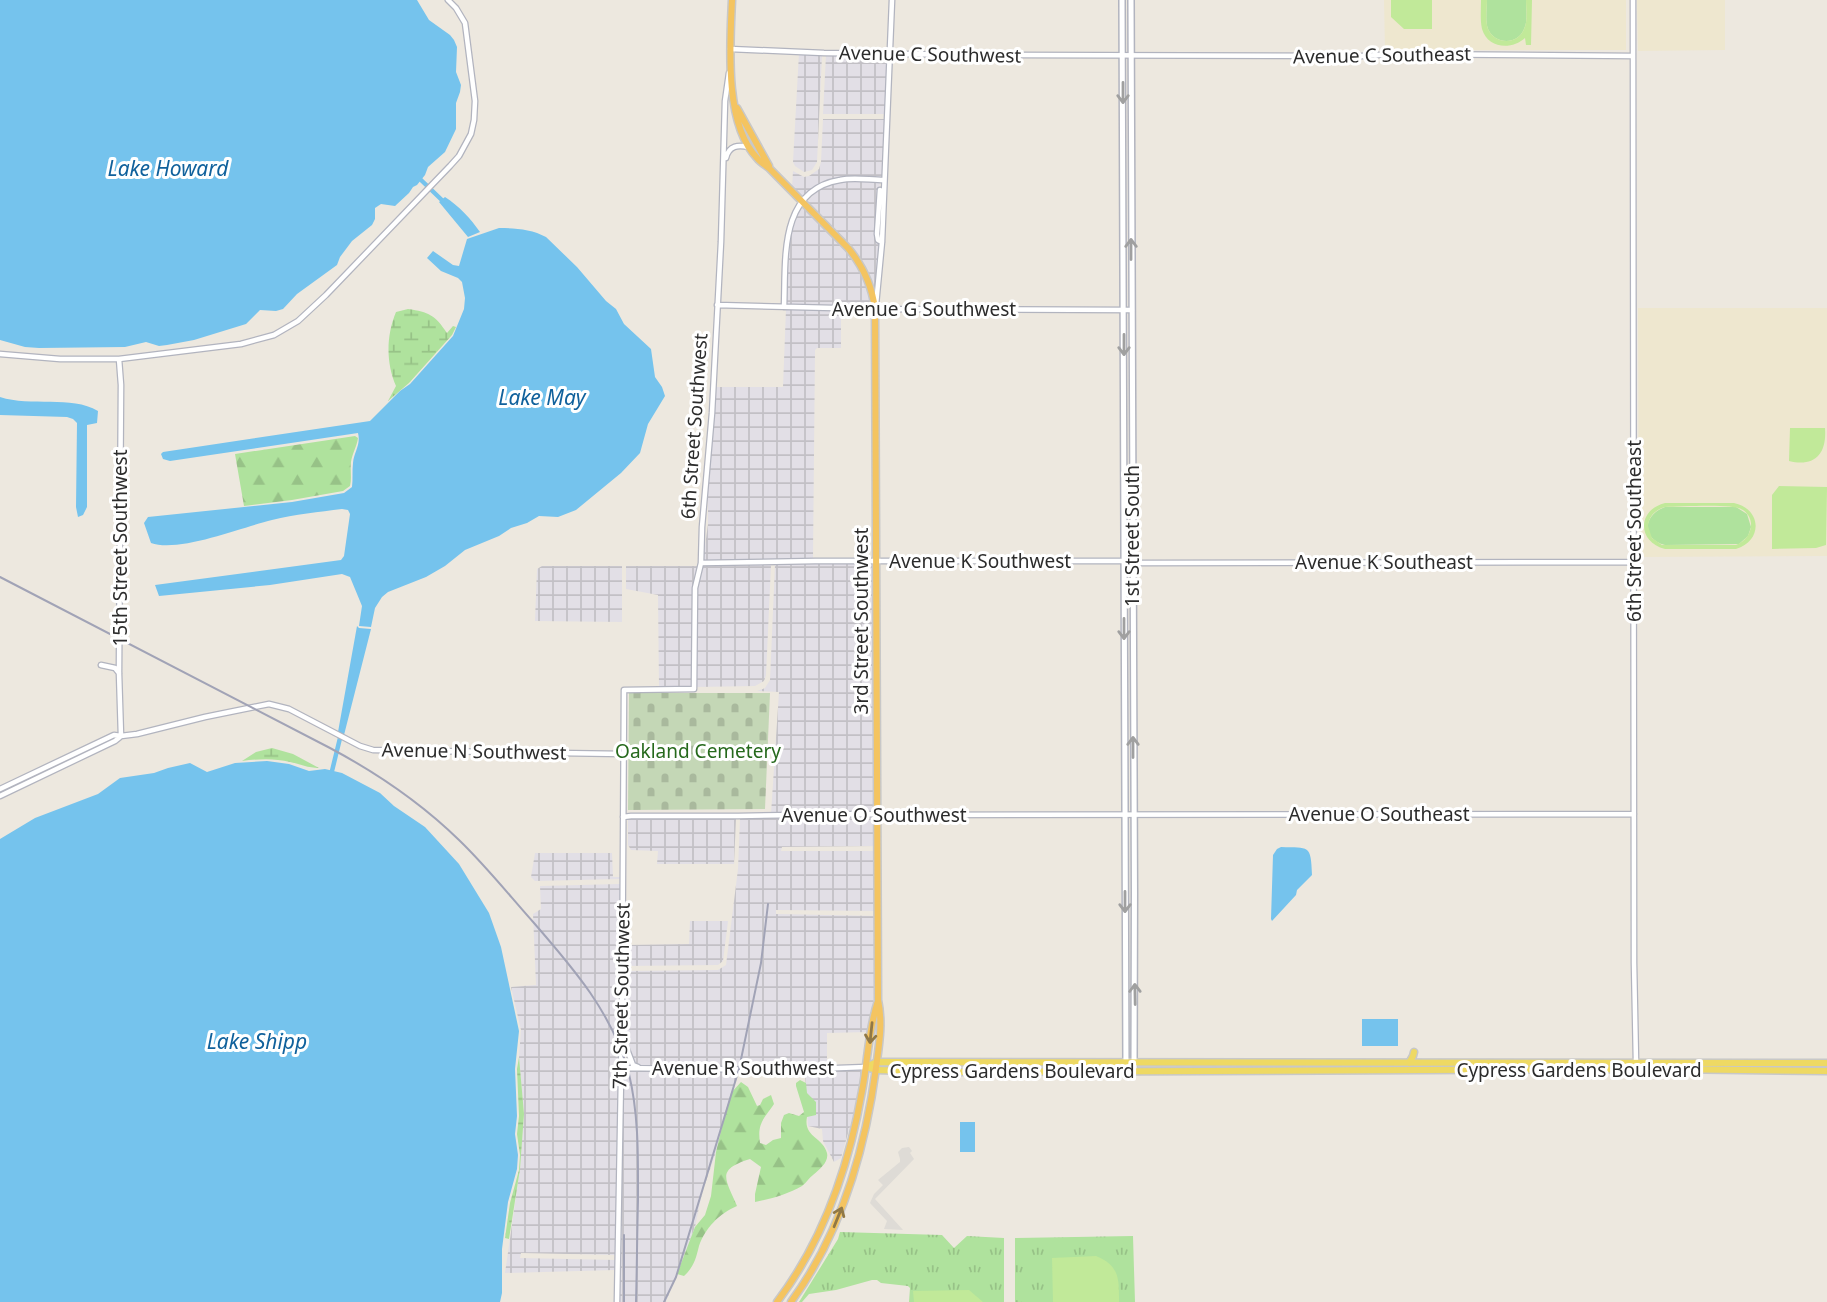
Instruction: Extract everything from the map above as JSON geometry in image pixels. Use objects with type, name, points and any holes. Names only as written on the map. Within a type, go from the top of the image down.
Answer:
[{"type":"highway","name":"6th Street Southwest","points":[[730,64],[732,0]]},
{"type":"highway","points":[[730,64],[737,121],[750,148],[857,258],[868,281],[875,309]]},
{"type":"highway","points":[[736,107],[769,168]]},
{"type":"highway","name":"3rd Street Southwest","points":[[791,1302],[818,1261],[843,1206],[866,1128],[882,1017],[878,1000],[875,309]]},
{"type":"highway","name":"3rd Street Southwest","points":[[777,1302],[809,1255],[829,1210],[860,1106],[872,1017],[878,1000]]},
{"type":"main road","name":"1st Street South","points":[[1122,0],[1124,815],[1130,1062],[1134,1072]]},
{"type":"main road","name":"1st Street South","points":[[1126,1071],[1130,1062],[1135,1021],[1131,0]]},
{"type":"main road","points":[[1125,844],[1129,863],[1134,867]]},
{"type":"main road","points":[[1384,1070],[1406,1066],[1414,1052]]},
{"type":"main road","name":"Cypress Gardens Boulevard","points":[[866,1067],[877,1062],[1130,1062],[1384,1070],[1827,1071]]},
{"type":"main road","points":[[1414,1070],[1440,1062]]},
{"type":"main road","name":"Cypress Gardens Boulevard","points":[[866,1067],[876,1070],[1134,1072],[1196,1070],[1198,1066],[1223,1067],[1256,1063],[1827,1063]]},
{"type":"main road","points":[[1678,1069],[1723,1063]]},
{"type":"main road","points":[[1731,1070],[1733,1067],[1753,1063]]},
{"type":"street","points":[[0,354],[60,359],[130,358],[242,344],[262,339],[298,321],[425,192],[458,156],[471,134],[475,101],[465,23],[448,0]]},
{"type":"street","name":"3rd Street Southwest","points":[[875,309],[882,242],[892,0]]},
{"type":"street","name":"6th Street Southeast","points":[[1633,0],[1636,1062]]},
{"type":"street","name":"Avenue C Southwest","points":[[730,48],[824,53],[1131,56]]},
{"type":"street","name":"Avenue C Southeast","points":[[1131,56],[1633,56]]},
{"type":"street","name":"6th Street Southwest","points":[[624,690],[694,689],[695,587],[701,563],[712,406],[725,102],[730,64]]},
{"type":"street","points":[[724,165],[727,152],[733,147],[741,145],[750,148]]},
{"type":"street","points":[[784,307],[788,236],[792,218],[802,202],[820,186],[835,180],[884,180]]},
{"type":"street","name":"Avenue G Southwest","points":[[717,305],[1132,310]]},
{"type":"street","points":[[121,375],[130,358]]},
{"type":"street","name":"15th Street Southwest","points":[[119,359],[121,737]]},
{"type":"street","name":"Avenue K Southeast","points":[[1133,562],[1634,562]]},
{"type":"street","name":"Avenue K Southwest","points":[[701,563],[1133,562]]},
{"type":"street","points":[[101,665],[115,668],[119,673]]},
{"type":"street","name":"7th Street Southwest","points":[[617,1302],[624,690]]},
{"type":"street","name":"Avenue N Southwest","points":[[121,737],[269,705],[296,712],[373,750],[624,754]]},
{"type":"street","points":[[0,789],[97,742],[114,735],[121,737]]},
{"type":"street","points":[[0,796],[121,737]]},
{"type":"street","name":"Avenue O Southeast","points":[[1124,815],[1634,814]]},
{"type":"street","name":"Avenue O Southwest","points":[[623,817],[1124,815]]},
{"type":"street","points":[[621,1035],[634,1065],[639,1068]]},
{"type":"street","name":"Avenue R Southwest","points":[[621,1068],[784,1070],[866,1067]]},
{"type":"shaded area","points":[[1384,0],[1626,0],[1626,50],[1385,50]]},
{"type":"shaded area","points":[[1637,0],[1725,0],[1725,50],[1638,51]]},
{"type":"shaded area","points":[[799,53],[822,55],[817,162],[812,170],[804,172],[793,162]]},
{"type":"shaded area","points":[[826,55],[888,56],[885,114],[823,114]]},
{"type":"shaded area","points":[[823,119],[885,119],[882,178],[835,178],[818,184],[802,198],[792,188],[793,171],[804,177],[819,169]]},
{"type":"shaded area","points":[[844,181],[880,182],[875,232],[879,244],[875,297],[858,257],[849,244],[806,202],[820,189]]},
{"type":"shaded area","points":[[803,205],[855,260],[866,281],[873,307],[786,305],[790,236],[797,213]]},
{"type":"shaded area","points":[[1638,308],[1827,308],[1827,556],[1639,557]]},
{"type":"shaded area","points":[[786,309],[841,311],[841,348],[815,350],[813,558],[703,561],[708,524],[715,387],[783,387]]},
{"type":"shaded area","points":[[875,564],[876,812],[771,814],[779,692],[757,691],[765,688],[770,680],[775,565]]},
{"type":"shaded area","points":[[771,565],[764,681],[755,686],[697,687],[697,588],[702,566]]},
{"type":"shaded area","points":[[542,566],[622,566],[622,622],[535,621],[537,569]]},
{"type":"shaded area","points":[[626,566],[698,566],[693,587],[692,687],[659,687],[658,595],[626,589]]},
{"type":"shaded area","points":[[876,817],[877,846],[782,847],[781,851],[877,851],[877,911],[776,910],[776,914],[877,916],[877,977],[869,1032],[827,1033],[827,1066],[704,1067],[635,1063],[624,1035],[624,971],[718,970],[726,965],[738,869],[740,819]]},
{"type":"shaded area","points":[[628,819],[736,819],[734,864],[657,864],[658,851],[631,850],[628,845]]},
{"type":"shaded area","points":[[535,853],[612,853],[613,877],[620,879],[535,881],[531,877]]},
{"type":"shaded area","points":[[620,884],[616,1255],[521,1253],[520,1258],[616,1260],[614,1302],[615,1270],[505,1273],[520,1169],[524,1114],[519,1057],[521,1030],[511,987],[536,985],[533,914],[541,909],[540,886]]},
{"type":"shaded area","points":[[624,919],[626,945],[689,944],[690,921],[728,921],[723,961],[718,965],[624,966]]},
{"type":"shaded area","points":[[623,1070],[771,1072],[738,1072],[702,1193],[695,1227],[666,1302],[619,1302]]},
{"type":"shaded area","points":[[863,1070],[860,1091],[841,1158],[834,1162],[823,1141],[822,1129],[808,1126],[805,1072]]},
{"type":"shaded area","points":[[909,1147],[914,1159],[875,1199],[903,1230],[884,1229],[887,1221],[870,1203],[883,1185],[878,1180],[900,1162],[898,1152]]},
{"type":"green space","points":[[1391,0],[1432,0],[1432,29],[1404,29],[1391,17]]},
{"type":"green space","points":[[1481,0],[1487,0],[1486,18],[1491,34],[1506,41],[1521,34],[1526,22],[1526,0],[1532,0],[1531,45],[1526,45],[1525,38],[1507,46],[1489,41],[1482,29]]},
{"type":"green space","points":[[1487,0],[1526,0],[1525,26],[1517,38],[1506,41],[1491,34],[1487,22]]},
{"type":"green space","points":[[408,309],[431,315],[447,333],[453,326],[456,327],[409,383],[388,401],[396,386],[389,359],[390,330],[396,312]]},
{"type":"green space","points":[[1790,428],[1825,428],[1824,445],[1817,457],[1805,462],[1789,461]]},
{"type":"green space","points":[[355,436],[358,438],[351,462],[350,486],[343,491],[244,506],[235,454]]},
{"type":"green space","points":[[1779,486],[1827,487],[1826,545],[1816,548],[1772,549],[1772,495]]},
{"type":"green space","points":[[1665,503],[1734,503],[1750,512],[1756,525],[1755,533],[1745,545],[1736,549],[1665,549],[1649,540],[1645,533],[1645,519],[1656,507]],"holes":[[[1665,507],[1737,508],[1748,514],[1750,530],[1745,539],[1736,545],[1662,545],[1652,538],[1648,526],[1651,516]]]},
{"type":"green space","points":[[1665,507],[1736,507],[1747,514],[1751,527],[1748,536],[1739,544],[1665,545],[1652,538],[1648,527],[1652,515]]},
{"type":"green space","name":"Oakland Cemetery","points":[[629,693],[770,693],[765,809],[628,810]]},
{"type":"green space","points":[[272,748],[293,754],[319,768],[278,760],[242,761],[256,752]]},
{"type":"green space","points":[[519,1057],[524,1114],[520,1169],[509,1239],[505,1238],[520,1155],[517,1134]]},
{"type":"green space","points":[[800,1080],[806,1083],[807,1093],[816,1102],[816,1115],[807,1117],[807,1124],[811,1133],[825,1148],[825,1162],[802,1186],[755,1202],[761,1167],[750,1159],[732,1167],[726,1176],[737,1206],[709,1227],[687,1273],[684,1276],[677,1274],[695,1227],[705,1215],[711,1196],[716,1152],[731,1093],[741,1082],[748,1087],[757,1106],[771,1095],[774,1104],[762,1122],[760,1131],[760,1143],[766,1145],[781,1138],[784,1115],[789,1113],[799,1116],[804,1112],[796,1086]]},
{"type":"green space","points":[[840,1232],[942,1235],[954,1248],[967,1236],[1004,1238],[1004,1302],[909,1302],[908,1286],[872,1280],[809,1294],[799,1302]]},
{"type":"green space","points":[[1133,1236],[1135,1302],[1015,1302],[1015,1238]]},
{"type":"green space","points":[[1096,1256],[1114,1269],[1119,1287],[1119,1302],[1053,1302],[1052,1258]]},
{"type":"green space","points":[[969,1290],[983,1302],[914,1302],[913,1291]]},
{"type":"water","name":"Lake Howard","points":[[0,0],[417,0],[429,20],[450,35],[457,47],[456,72],[461,85],[456,103],[456,129],[445,152],[428,167],[417,185],[395,206],[381,204],[375,208],[372,225],[352,241],[337,265],[297,294],[283,309],[260,310],[246,324],[194,340],[159,346],[146,342],[125,347],[39,348],[0,340]]},
{"type":"water","points":[[445,197],[464,213],[480,232],[468,237],[439,202]]},
{"type":"water","name":"Lake May","points":[[499,228],[529,231],[546,237],[616,309],[624,324],[651,349],[655,377],[665,396],[648,424],[640,453],[621,473],[576,510],[558,517],[539,516],[511,528],[465,550],[426,577],[388,592],[375,608],[371,627],[359,626],[362,606],[350,577],[342,574],[270,585],[159,596],[155,585],[341,560],[344,556],[350,514],[348,510],[281,518],[178,545],[151,543],[144,523],[148,517],[292,502],[344,493],[352,487],[358,433],[170,461],[163,459],[161,454],[370,421],[410,384],[453,336],[464,309],[462,282],[441,271],[427,258],[433,251],[453,265],[459,266],[467,239]]},
{"type":"water","points":[[0,397],[76,403],[98,411],[97,423],[87,425],[87,507],[83,515],[78,517],[76,507],[77,423],[67,417],[0,415]]},
{"type":"water","points":[[357,626],[371,629],[344,735],[338,732]]},
{"type":"water","name":"Lake Shipp","points":[[267,761],[289,764],[309,771],[325,769],[342,773],[380,793],[425,827],[459,864],[489,913],[501,947],[519,1031],[515,1069],[515,1134],[518,1155],[502,1249],[500,1302],[0,1302],[0,839],[35,818],[98,794],[120,778],[154,773],[190,763],[207,772],[235,763]]},
{"type":"water","points":[[1281,847],[1307,850],[1311,858],[1312,875],[1272,921],[1273,855]]},
{"type":"water","points":[[1362,1019],[1398,1019],[1398,1046],[1362,1046]]},
{"type":"water","points":[[960,1122],[975,1122],[975,1152],[960,1152]]},
{"type":"waterway","points":[[421,180],[446,204]]},
{"type":"waterway","points":[[332,771],[341,734]]},
{"type":"railway","points":[[0,577],[365,768],[429,814],[479,860],[577,975],[602,1012],[622,1052],[635,1106],[637,1137],[636,1302]]},
{"type":"railway","points":[[664,1302],[676,1277],[739,1069],[761,963],[768,904]]},
{"type":"railway","points":[[624,1235],[624,1302]]}]
